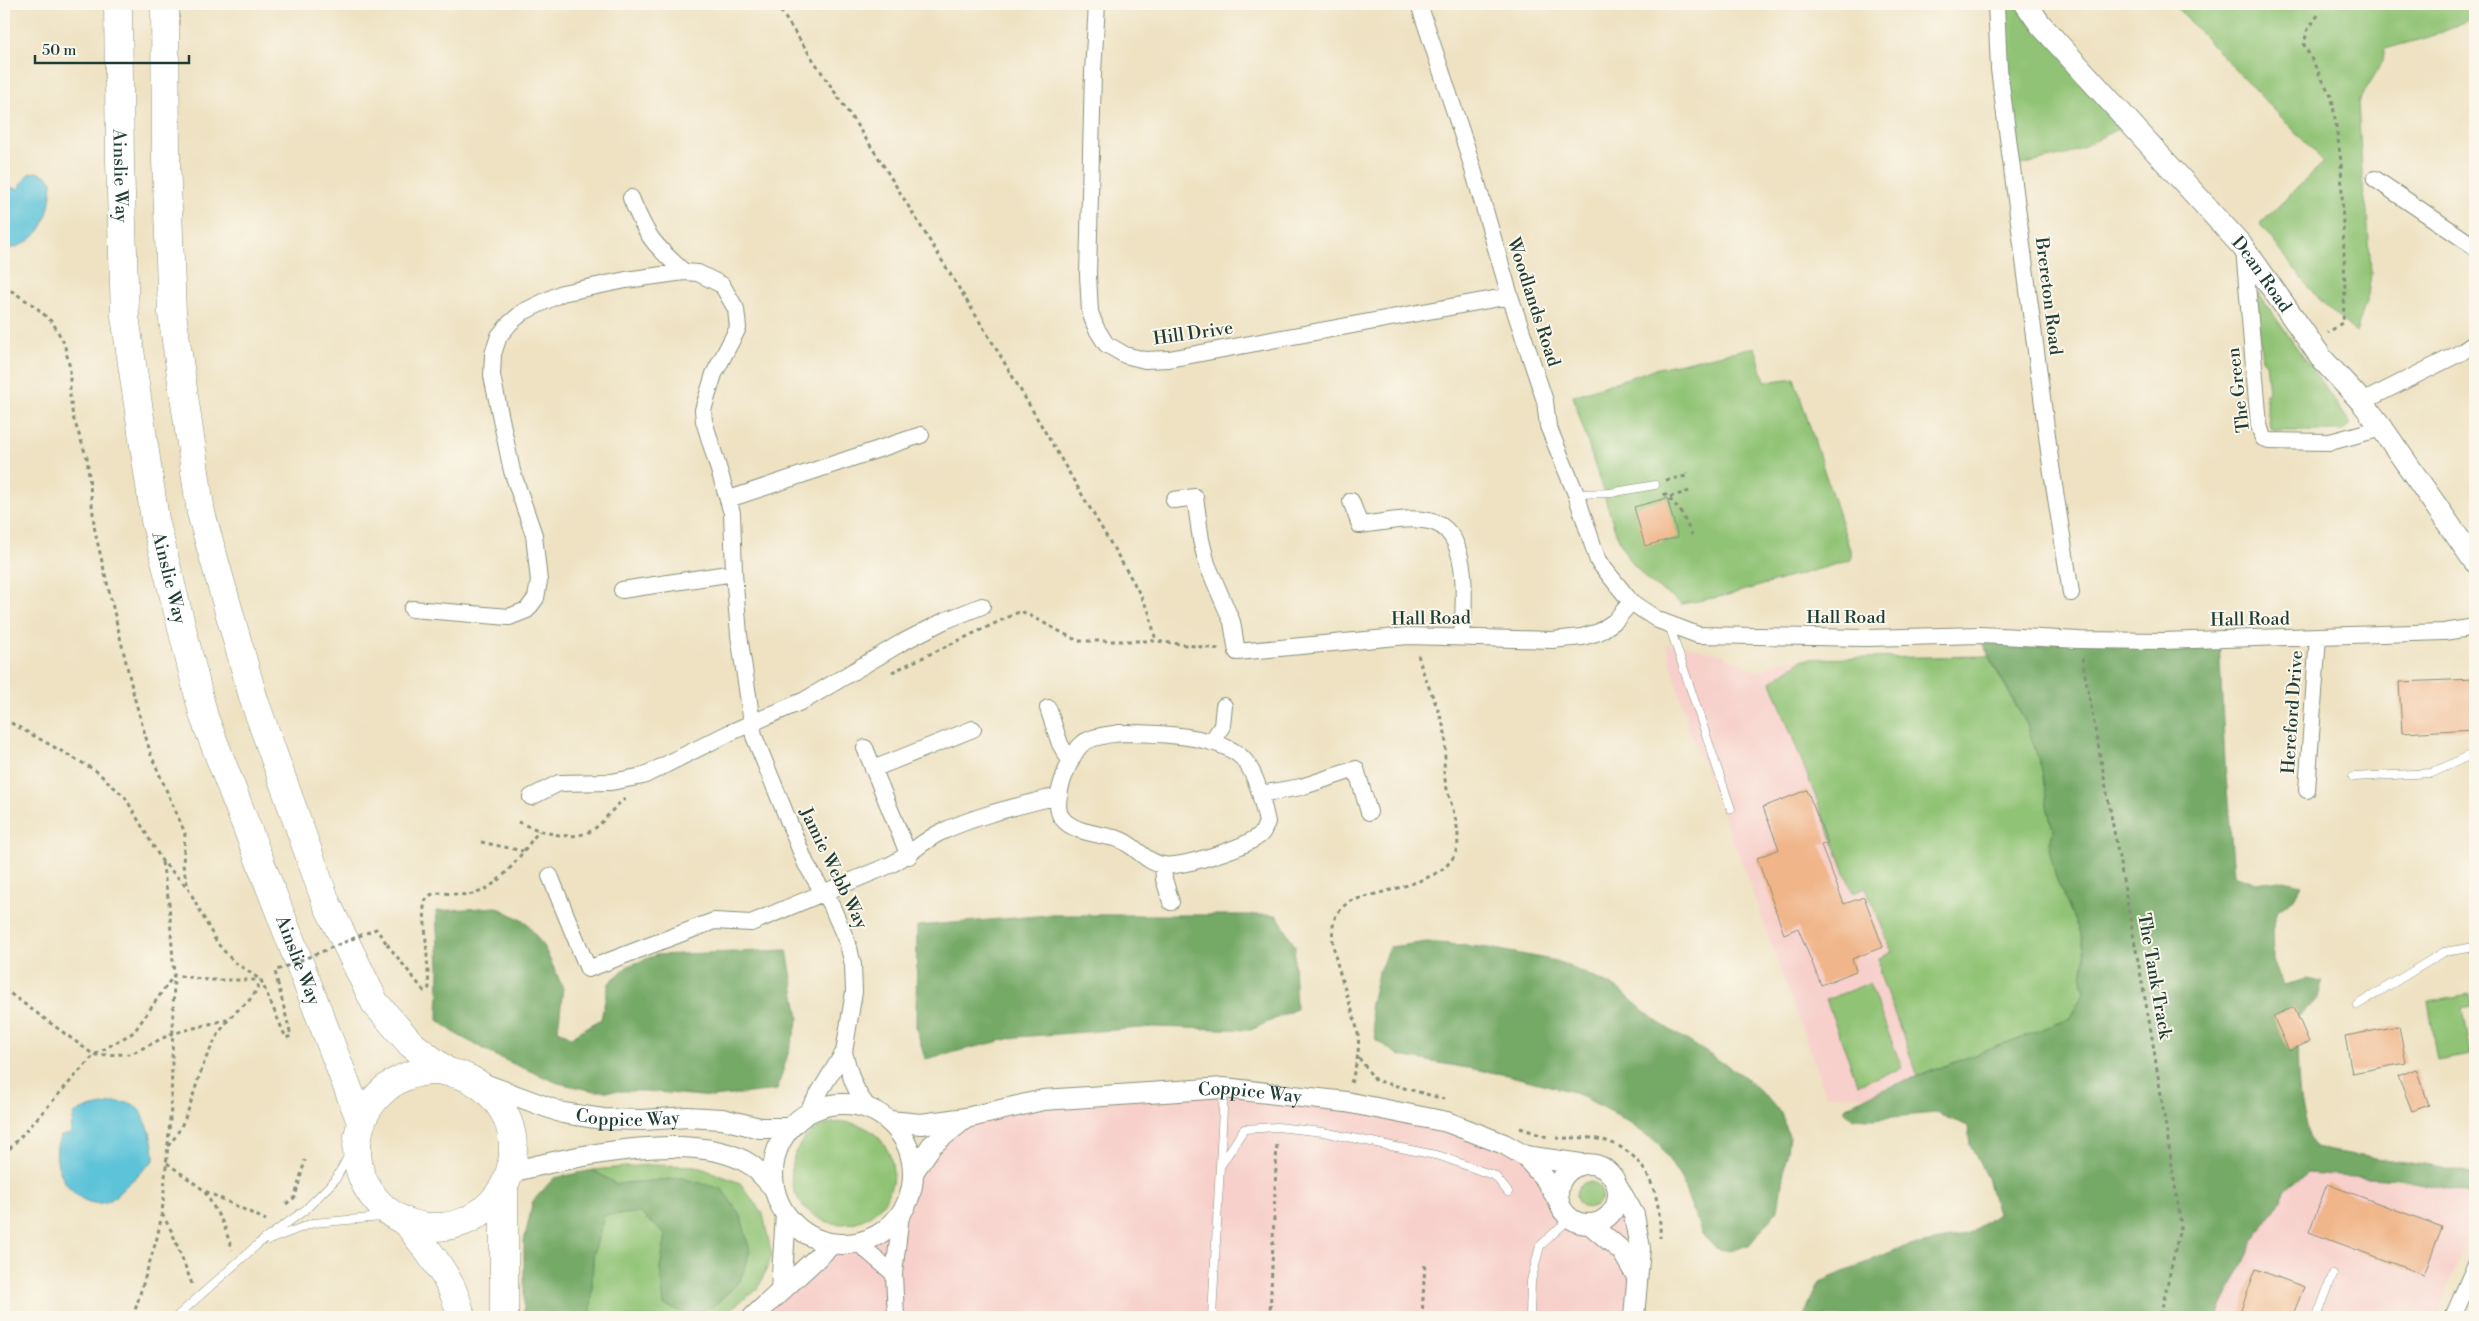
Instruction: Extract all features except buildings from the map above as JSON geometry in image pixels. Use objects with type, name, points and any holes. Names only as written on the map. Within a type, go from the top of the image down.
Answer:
[{"type":"highway","name":"Ainslie Way","points":[[118,4],[120,162],[125,316],[155,520],[204,717],[359,1132]]},
{"type":"highway","points":[[165,4],[166,159],[172,313],[201,513],[254,700],[326,902],[374,1003],[411,1044],[446,1071],[472,1080],[494,1096],[508,1119],[514,1145],[507,1179],[504,1317]]},
{"type":"highway","points":[[446,1071],[411,1075],[380,1093],[359,1132],[359,1170],[372,1196],[400,1219],[444,1274],[459,1305],[461,1317]]},
{"type":"highway","points":[[400,1219],[434,1228],[462,1223],[486,1209],[507,1179]]},
{"type":"main road","name":"Dean Road","points":[[2026,4],[2040,24],[2244,247],[2312,345],[2382,428],[2475,562]]},
{"type":"street","name":"Hill Drive","points":[[1097,4],[1093,72],[1088,274],[1090,312],[1096,328],[1106,344],[1125,355],[1145,360],[1169,359],[1510,296]]},
{"type":"street","name":"Woodlands Road","points":[[1420,4],[1467,149],[1510,296],[1545,401],[1548,426],[1576,494],[1598,561],[1631,602]]},
{"type":"street","name":"Brereton Road","points":[[1996,4],[1999,70],[2050,466],[2071,593]]},
{"type":"street","points":[[2375,179],[2475,246]]},
{"type":"street","points":[[632,198],[644,230],[656,247],[684,272]]},
{"type":"street","name":"The Green","points":[[2244,247],[2258,425],[2263,438],[2278,442],[2330,442],[2382,428]]},
{"type":"street","points":[[412,609],[509,617],[527,610],[536,598],[539,581],[534,535],[512,471],[492,376],[492,354],[499,336],[510,323],[524,312],[562,293],[626,280],[684,272]]},
{"type":"street","name":"Jamie Webb Way","points":[[684,272],[698,273],[722,285],[729,295],[738,318],[738,328],[714,374],[703,410],[707,433],[729,498],[734,528],[734,572],[740,635],[753,730],[806,864],[824,893],[848,944],[853,965],[854,992],[844,1052],[806,1114]]},
{"type":"street","points":[[2362,402],[2462,352],[2475,343]]},
{"type":"street","points":[[729,498],[921,434]]},
{"type":"street","points":[[1174,500],[1195,497],[1205,556],[1232,622],[1237,652]]},
{"type":"street","points":[[1351,501],[1360,526],[1408,520],[1429,520],[1443,526],[1454,540],[1461,563],[1464,591],[1462,636]]},
{"type":"street","points":[[622,590],[734,572]]},
{"type":"street","name":"Hall Road","points":[[1237,652],[1419,636],[1552,640],[1582,637],[1599,632],[1615,621],[1631,602],[1668,624],[1698,635],[1867,638],[1980,635],[2079,640],[2318,637],[2474,630]]},
{"type":"street","points":[[531,797],[558,782],[611,782],[643,776],[753,730],[901,643],[936,625],[982,606]]},
{"type":"street","name":"Hereford Drive","points":[[2307,790],[2318,637]]},
{"type":"street","points":[[1212,741],[1222,726],[1224,706]]},
{"type":"street","points":[[1048,708],[1060,744],[1070,761]]},
{"type":"street","points":[[873,769],[973,729]]},
{"type":"street","points":[[1120,733],[1152,733],[1212,741],[1244,759],[1253,773],[1267,822],[1262,834],[1242,846],[1184,863],[1163,865],[1145,858],[1126,842],[1072,827],[1061,818],[1057,809],[1058,796],[1070,761],[1081,744],[1097,737],[1120,733]]},
{"type":"street","points":[[865,748],[908,856]]},
{"type":"street","points":[[1260,794],[1301,786],[1356,769],[1369,812]]},
{"type":"street","points":[[550,876],[588,969],[714,921],[751,923],[908,856],[936,835],[966,821],[1058,796]]},
{"type":"street","points":[[1163,865],[1164,879],[1171,902]]},
{"type":"street","name":"Jamie Webb Way","points":[[844,1052],[858,1097],[870,1109]]},
{"type":"street","name":"Coppice Way","points":[[472,1080],[571,1114],[604,1119],[643,1120],[688,1117],[722,1119],[760,1128],[789,1128]]},
{"type":"street","name":"Coppice Way","points":[[889,1121],[921,1124],[966,1118],[1043,1100],[1224,1088],[1346,1102],[1447,1122],[1504,1144],[1525,1156],[1546,1180],[1565,1210]]},
{"type":"street","points":[[896,1317],[894,1274],[901,1214],[911,1193],[914,1171],[908,1147],[900,1132],[889,1121],[870,1109],[848,1104],[826,1105],[806,1114],[789,1128],[778,1146],[774,1159],[773,1187],[779,1204],[797,1228],[814,1239],[832,1244],[858,1244],[879,1234],[901,1214]]},
{"type":"street","name":"Coppice Way","points":[[914,1171],[932,1146],[966,1118]]},
{"type":"street","name":"Coppice Way","points":[[507,1179],[568,1158],[688,1146],[722,1152],[751,1165],[773,1187]]},
{"type":"street","name":"Coppice Way","points":[[1525,1156],[1581,1164]]},
{"type":"street","points":[[1618,1187],[1615,1207],[1609,1216],[1590,1224],[1579,1223],[1565,1210],[1560,1183],[1572,1168],[1581,1164],[1600,1165],[1614,1178],[1634,1215],[1640,1248],[1636,1275],[1634,1317]]},
{"type":"street","points":[[781,1290],[786,1215]]},
{"type":"street","points":[[1590,1224],[1622,1251],[1636,1275]]},
{"type":"street","points":[[753,1317],[832,1244]]},
{"type":"street","points":[[858,1244],[894,1274]]},
{"type":"street","points":[[2453,1317],[2475,1266]]},
{"type":"lane","points":[[1576,494],[1610,493],[1656,485]]},
{"type":"lane","points":[[1668,624],[1731,809]]},
{"type":"lane","points":[[2353,777],[2432,773],[2475,753]]},
{"type":"lane","points":[[2357,1005],[2444,952],[2475,947]]},
{"type":"lane","points":[[1212,1317],[1224,1088]]},
{"type":"lane","points":[[1221,1166],[1244,1129],[1277,1126],[1323,1132],[1440,1156],[1495,1176],[1508,1192]]},
{"type":"lane","points":[[176,1317],[258,1244],[305,1210],[335,1180],[359,1132]]},
{"type":"lane","points":[[1530,1317],[1531,1281],[1540,1246],[1565,1210]]},
{"type":"lane","points":[[258,1244],[313,1224],[400,1219]]},
{"type":"lane","points":[[2317,1317],[2333,1274]]},
{"type":"path","points":[[776,4],[880,160],[994,345],[1134,583],[1149,612],[1156,641]]},
{"type":"path","points":[[2312,345],[2343,322],[2345,288],[2340,162],[2332,98],[2304,45],[2307,31],[2318,15]]},
{"type":"path","points":[[4,286],[36,307],[53,323],[64,343],[70,368],[70,396],[73,416],[87,458],[95,532],[135,700],[151,755],[185,833],[183,865],[188,888],[217,943],[234,961],[261,980],[286,1038],[291,1036],[275,971],[376,929],[424,991],[429,988],[424,909],[424,900],[427,895],[434,892],[462,896],[476,894],[489,887],[508,872],[539,831]]},
{"type":"path","points":[[1687,473],[1687,476],[1662,480],[1656,485],[1670,497],[1680,510],[1692,535]]},
{"type":"path","points":[[1670,497],[1693,490]]},
{"type":"path","points":[[888,674],[1021,611],[1078,641],[1156,641],[1237,652]]},
{"type":"path","points":[[1346,1102],[1358,1057],[1358,1033],[1334,947],[1332,929],[1335,918],[1340,909],[1350,900],[1424,878],[1439,871],[1456,854],[1458,842],[1458,827],[1448,799],[1444,772],[1446,736],[1440,715],[1424,677],[1418,653],[1419,636]]},
{"type":"path","name":"The Tank Track","points":[[2079,640],[2151,1031],[2181,1224],[2160,1317]]},
{"type":"path","points":[[4,719],[96,770],[125,796],[162,861],[188,888]]},
{"type":"path","points":[[518,822],[539,831],[581,835],[594,829],[615,806],[628,796]]},
{"type":"path","points":[[481,842],[523,851]]},
{"type":"path","points":[[132,1317],[157,1238],[162,1214],[171,1108],[171,1034],[174,975],[169,903],[162,861]]},
{"type":"path","points":[[174,975],[208,980],[261,980]]},
{"type":"path","points":[[4,1155],[94,1055],[134,1032],[174,975]]},
{"type":"path","points":[[168,1146],[178,1134],[198,1076],[211,1048],[228,1020],[255,996],[261,980]]},
{"type":"path","points":[[4,989],[94,1055],[131,1054],[171,1034],[228,1020]]},
{"type":"path","points":[[1270,1317],[1277,1126]]},
{"type":"path","points":[[166,1162],[205,1192],[266,1220]]},
{"type":"path","points":[[205,1192],[224,1225],[233,1253]]},
{"type":"path","points":[[162,1214],[172,1232],[193,1287]]},
{"type":"path","points":[[1422,1317],[1425,1262]]},
{"type":"shaded area","points":[[1666,644],[1721,654],[1758,672],[1781,660],[1988,656],[1999,677],[2069,1019],[1866,1096],[1826,1095],[1742,863],[1688,727]]},
{"type":"shaded area","points":[[1224,1088],[1346,1102],[1504,1144],[1563,1177],[1559,1194],[1561,1205],[1580,1224],[1587,1226],[1606,1223],[1621,1210],[1630,1234],[1635,1317],[753,1317],[832,1244],[850,1244],[867,1241],[891,1225],[909,1201],[914,1171],[966,1118]]},
{"type":"shaded area","points":[[2284,1167],[2475,1191],[2475,1218],[2436,1317],[2216,1317],[2221,1301]]},
{"type":"green space","points":[[1996,4],[2026,4],[2129,123],[2069,154],[2012,167]]},
{"type":"green space","points":[[2173,4],[2475,4],[2475,17],[2436,35],[2385,49],[2382,63],[2358,102],[2363,189],[2367,211],[2371,273],[2368,295],[2356,333],[2315,295],[2260,224],[2324,162]]},
{"type":"green space","points":[[2258,293],[2351,424],[2341,431],[2275,431],[2270,427],[2265,394],[2269,392],[2266,362],[2262,360],[2256,301]]},
{"type":"green space","points":[[1755,347],[1765,382],[1794,378],[1851,553],[1851,560],[1724,596],[1682,604],[1649,582],[1628,558],[1616,533],[1573,396],[1658,368]]},
{"type":"green space","points":[[2219,639],[2225,763],[2234,875],[2256,883],[2280,880],[2301,885],[2294,898],[2278,910],[2272,930],[2273,961],[2283,985],[2307,979],[2322,982],[2318,998],[2298,1017],[2299,1084],[2308,1133],[2315,1148],[2475,1175],[2475,1194],[2398,1179],[2307,1173],[2284,1192],[2253,1242],[2221,1307],[2219,1317],[1803,1317],[1820,1282],[1900,1248],[1969,1234],[1997,1214],[1987,1178],[1970,1145],[1968,1126],[1935,1113],[1871,1119],[1852,1118],[1843,1110],[1866,1096],[2069,1019],[2085,991],[2082,978],[2085,957],[2082,938],[2056,878],[2049,848],[2053,830],[2042,770],[2027,725],[1981,641]]},
{"type":"green space","points":[[1988,656],[2027,725],[2042,770],[2053,830],[2049,848],[2056,878],[2082,938],[2085,957],[2082,978],[2085,991],[2069,1019],[1918,1076],[1880,975],[1879,958],[1892,952],[1866,888],[1853,893],[1771,682],[1803,659]]},
{"type":"green space","points":[[497,907],[527,923],[545,949],[563,988],[558,1030],[571,1037],[601,1019],[609,983],[628,966],[656,955],[787,950],[799,1018],[777,1090],[713,1097],[645,1091],[595,1091],[558,1083],[500,1058],[456,1034],[438,1020],[439,967],[436,911]]},
{"type":"green space","points":[[1049,915],[1277,915],[1295,946],[1296,1009],[1251,1030],[1154,1027],[1017,1037],[925,1059],[916,1027],[917,926]]},
{"type":"green space","points":[[1427,942],[1489,948],[1557,961],[1617,988],[1656,1021],[1744,1076],[1781,1112],[1789,1137],[1778,1210],[1749,1245],[1729,1251],[1715,1248],[1702,1234],[1681,1179],[1659,1144],[1618,1115],[1573,1092],[1507,1075],[1400,1056],[1376,1040],[1370,1008],[1378,973],[1390,947]]},
{"type":"green space","points":[[1869,983],[1902,1068],[1858,1084],[1826,1000]]},
{"type":"green space","points":[[2470,994],[2472,1006],[2463,1008],[2471,1055],[2438,1061],[2428,1001]]},
{"type":"green space","points":[[842,1122],[862,1126],[878,1137],[889,1153],[893,1173],[889,1193],[878,1209],[862,1220],[842,1224],[822,1220],[806,1209],[795,1193],[791,1173],[795,1153],[806,1137],[822,1126]]},
{"type":"green space","points":[[648,1165],[696,1166],[740,1183],[763,1214],[772,1256],[758,1289],[719,1317],[591,1317],[593,1257],[604,1215],[640,1213],[666,1235],[660,1269],[713,1307],[740,1281],[750,1251],[682,1178],[616,1184],[593,1170]]},
{"type":"green space","points":[[593,1170],[616,1184],[682,1178],[722,1189],[741,1216],[750,1251],[740,1281],[712,1307],[687,1314],[664,1305],[660,1269],[666,1235],[640,1213],[604,1215],[593,1257],[591,1317],[524,1317],[524,1241],[533,1201],[554,1178]]},
{"type":"green space","points":[[1589,1182],[1598,1186],[1602,1195],[1598,1204],[1589,1208],[1580,1204],[1576,1195],[1580,1186]]},
{"type":"water","points":[[36,172],[47,176],[52,182],[46,217],[36,234],[28,241],[4,250],[4,186],[18,189],[28,174]]},
{"type":"water","points":[[118,1102],[130,1103],[141,1112],[151,1137],[154,1160],[111,1200],[99,1203],[87,1201],[76,1195],[67,1185],[57,1160],[57,1147],[61,1136],[70,1134],[74,1114],[84,1109]]}]
